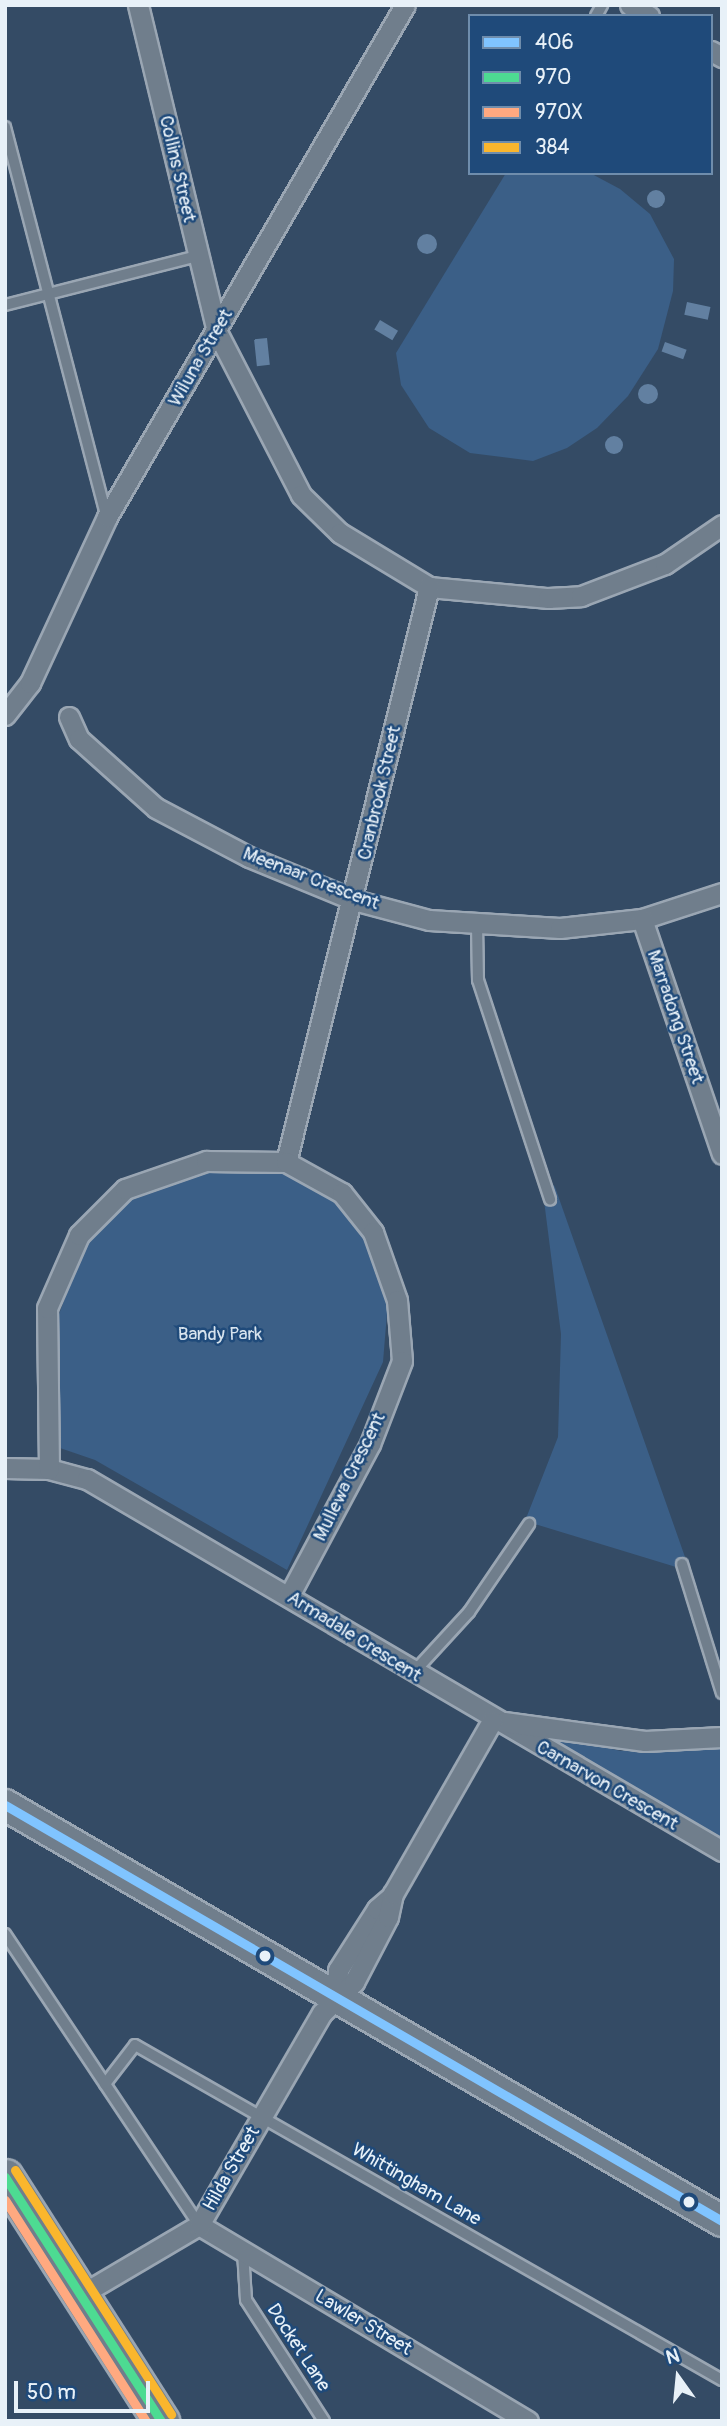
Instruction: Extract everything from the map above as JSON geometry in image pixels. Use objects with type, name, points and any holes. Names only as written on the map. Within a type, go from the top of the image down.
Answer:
[{"type":"highway","points":[[5,2177],[161,2421]]},
{"type":"main road","points":[[5,1805],[722,2221]]},
{"type":"street","name":"Collins Street","points":[[138,5],[216,332],[300,495],[340,533],[429,587]]},
{"type":"street","name":"Wiluna Street","points":[[5,715],[30,682],[107,517],[405,5]]},
{"type":"street","points":[[630,5],[646,14]]},
{"type":"street","points":[[429,587],[548,598],[581,596],[665,564],[722,525]]},
{"type":"street","name":"Cranbrook Street","points":[[286,1162],[354,900],[429,587]]},
{"type":"street","name":"Meenaar Crescent","points":[[69,718],[79,738],[156,808],[249,857],[354,900],[429,920],[560,928],[642,919],[722,893]]},
{"type":"street","name":"Marradong Street","points":[[642,919],[722,1154]]},
{"type":"street","name":"Mullewa Crescent","points":[[49,1469],[47,1308],[79,1235],[125,1189],[206,1161],[286,1162],[341,1193],[373,1232],[397,1300],[402,1361],[370,1444],[289,1596]]},
{"type":"street","name":"Armadale Crescent","points":[[5,1468],[49,1469],[87,1479],[289,1596],[492,1721],[645,1741],[722,1737]]},
{"type":"street","points":[[337,1999],[338,1970],[377,1909],[393,1894],[492,1721]]},
{"type":"street","name":"Carnarvon Crescent","points":[[492,1721],[722,1851]]},
{"type":"street","name":"Hilda Street","points":[[82,2294],[199,2225],[322,2013],[337,1999]]},
{"type":"street","name":"Lawler Street","points":[[199,2225],[528,2421]]},
{"type":"lane","points":[[5,127],[51,293],[107,517]]},
{"type":"lane","points":[[5,305],[197,256]]},
{"type":"lane","points":[[478,924],[478,980],[550,1199]]},
{"type":"lane","points":[[413,1674],[469,1612],[529,1524]]},
{"type":"lane","points":[[682,1564],[722,1693]]},
{"type":"lane","points":[[5,1934],[199,2225]]},
{"type":"lane","name":"Whittingham Lane","points":[[105,2084],[135,2045],[722,2380]]},
{"type":"lane","name":"Docket Lane","points":[[243,2252],[246,2300],[324,2421]]},
{"type":"green space","points":[[505,175],[594,175],[620,189],[650,214],[674,259],[673,291],[658,349],[628,396],[597,428],[567,448],[533,461],[470,453],[429,428],[401,385],[396,353]]},
{"type":"green space","name":"Bandy Park","points":[[279,1169],[332,1195],[363,1234],[388,1301],[383,1362],[287,1570],[95,1460],[60,1448],[58,1317],[85,1243],[125,1198],[199,1172]]},
{"type":"green space","points":[[540,1169],[555,1187],[685,1557],[676,1567],[525,1521],[558,1437],[561,1334]]},
{"type":"green space","points":[[556,1737],[621,1751],[722,1747],[722,1838],[553,1744]]},
{"type":"shaded area","points":[[656,190],[662,193],[665,199],[662,205],[656,208],[650,205],[647,199],[650,193]]},
{"type":"shaded area","points":[[427,234],[434,237],[437,244],[434,251],[427,254],[420,251],[417,244],[420,237]]},
{"type":"shaded area","points":[[687,302],[710,307],[708,320],[684,315]]},
{"type":"shaded area","points":[[380,320],[398,331],[392,340],[374,329]]},
{"type":"shaded area","points":[[267,338],[270,365],[257,366],[254,339]]},
{"type":"shaded area","points":[[665,342],[687,350],[683,359],[662,351]]},
{"type":"shaded area","points":[[644,384],[652,384],[658,394],[652,404],[644,404],[638,398],[638,390]]},
{"type":"shaded area","points":[[614,436],[622,441],[623,445],[618,453],[614,454],[606,449],[605,445],[610,437]]},
{"type":"transit line","name":"406","points":[[5,1805],[722,2221]]},
{"type":"transit line","name":"384","points":[[15,2170],[171,2414]]},
{"type":"transit line","name":"970","points":[[5,2177],[161,2421]]},
{"type":"transit line","name":"970X","points":[[5,2200],[146,2421]]}]
